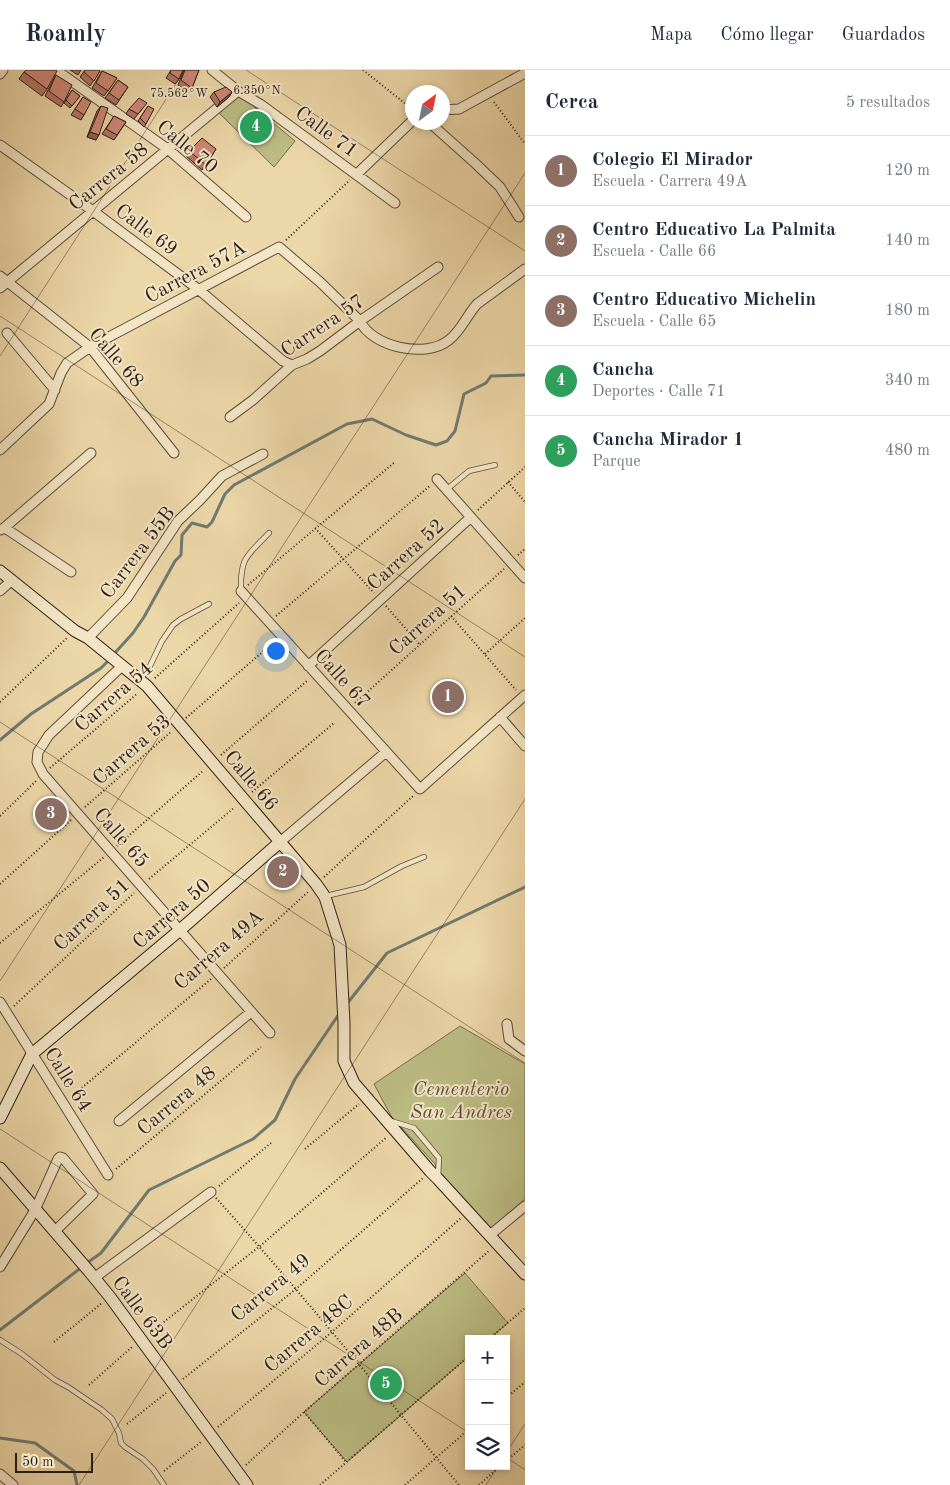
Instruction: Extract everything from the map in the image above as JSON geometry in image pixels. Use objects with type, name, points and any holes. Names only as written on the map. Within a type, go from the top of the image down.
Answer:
[{"type":"street","points":[[0,74],[3,70]]},
{"type":"street","name":"Calle 70","points":[[56,70],[169,150],[246,218]]},
{"type":"street","name":"Calle 71","points":[[219,72],[238,91],[260,104],[395,203]]},
{"type":"street","points":[[450,110],[459,109],[525,73]]},
{"type":"street","name":"Carrera 58","points":[[0,288],[4,279],[169,150],[238,91]]},
{"type":"street","points":[[357,174],[405,128]]},
{"type":"street","points":[[438,130],[500,187],[518,218]]},
{"type":"street","name":"Calle 69","points":[[0,145],[198,289],[283,361],[292,365]]},
{"type":"street","points":[[278,247],[320,282],[360,320],[362,326],[378,339],[417,350],[439,346],[451,339],[472,309],[525,269]]},
{"type":"street","name":"Carrera 57A","points":[[0,450],[49,404],[60,373],[67,363],[90,346],[278,247]]},
{"type":"street","name":"Carrera 57","points":[[230,418],[292,365],[320,351],[360,320],[438,267]]},
{"type":"street","name":"Calle 68","points":[[4,279],[90,346],[174,453]]},
{"type":"street","points":[[7,333],[55,390]]},
{"type":"street","points":[[2,529],[91,453]]},
{"type":"street","name":"Carrera 55B","points":[[88,638],[127,598],[178,521],[222,476],[263,454]]},
{"type":"street","points":[[437,480],[525,578]]},
{"type":"street","name":"Carrera 52","points":[[308,666],[471,517]]},
{"type":"street","points":[[2,529],[8,530],[71,572]]},
{"type":"street","name":"Calle 66","points":[[0,571],[75,630],[88,638],[143,683],[316,884],[325,897],[340,945],[344,1061],[354,1083],[434,1175],[525,1274]]},
{"type":"street","points":[[0,590],[11,581]]},
{"type":"street","name":"Calle 67","points":[[243,594],[420,789]]},
{"type":"street","points":[[43,774],[37,762],[38,752],[50,735],[122,666]]},
{"type":"street","points":[[420,789],[524,696]]},
{"type":"street","points":[[500,717],[525,746]]},
{"type":"street","name":"Carrera 50","points":[[0,1118],[32,1054],[180,930],[386,752]]},
{"type":"street","name":"Calle 65","points":[[43,774],[270,1033]]},
{"type":"street","name":"Calle 64","points":[[0,1002],[108,1175]]},
{"type":"street","points":[[119,1121],[251,1012]]},
{"type":"street","points":[[507,1024],[509,1039],[525,1050]]},
{"type":"street","points":[[0,1267],[35,1210],[60,1157],[93,1194],[54,1232]]},
{"type":"street","name":"Calle 63B","points":[[0,1168],[110,1297],[247,1485]]},
{"type":"street","points":[[91,1274],[211,1192]]},
{"type":"street","points":[[494,1240],[525,1206]]},
{"type":"street","points":[[0,1474],[13,1485]]},
{"type":"lane","points":[[446,490],[468,471],[495,465]]},
{"type":"lane","points":[[243,594],[240,573],[242,564],[246,557],[269,533]]},
{"type":"lane","points":[[143,683],[162,641],[173,625],[208,604]]},
{"type":"lane","points":[[325,897],[364,887],[402,866],[424,857]]},
{"type":"lane","points":[[386,1120],[414,1128],[439,1158],[434,1175]]},
{"type":"lane","points":[[2,1340],[55,1380],[102,1410],[112,1419],[124,1447],[153,1469],[164,1485]]},
{"type":"path","points":[[363,70],[405,103]]},
{"type":"path","points":[[488,94],[525,144]]},
{"type":"path","points":[[278,247],[357,174]]},
{"type":"path","name":"Carrera 54","points":[[0,816],[43,774],[315,528],[395,462]]},
{"type":"path","name":"Carrera 52","points":[[471,517],[525,467]]},
{"type":"path","points":[[269,622],[437,480]]},
{"type":"path","points":[[508,482],[525,502]]},
{"type":"path","points":[[315,528],[420,644]]},
{"type":"path","name":"Carrera 51","points":[[348,709],[525,549]]},
{"type":"path","points":[[452,616],[524,696]]},
{"type":"path","points":[[485,654],[525,618]]},
{"type":"path","points":[[0,702],[75,630]]},
{"type":"path","name":"Carrera 53","points":[[0,884],[281,636]]},
{"type":"path","points":[[0,943],[111,851],[315,674]]},
{"type":"path","name":"Carrera 51","points":[[7,1013],[141,886],[334,723]]},
{"type":"path","name":"Carrera 49A","points":[[64,1103],[218,974],[420,789]]},
{"type":"path","name":"Carrera 48","points":[[108,1175],[261,1047]]},
{"type":"path","points":[[305,1148],[367,1098]]},
{"type":"path","points":[[89,1385],[141,1340],[260,1246],[395,1130]]},
{"type":"path","points":[[271,1143],[211,1192],[260,1246],[360,1364],[459,1485]]},
{"type":"path","name":"Carrera 49","points":[[128,1424],[434,1175]]},
{"type":"path","name":"Carrera 48C","points":[[164,1472],[332,1332],[468,1212]]},
{"type":"path","name":"Carrera 48B","points":[[238,1472],[360,1364],[494,1240]]},
{"type":"path","points":[[54,1342],[110,1297]]},
{"type":"path","points":[[494,1335],[525,1308]]},
{"type":"path","points":[[320,1485],[465,1359]]},
{"type":"path","points":[[510,1395],[525,1382]]},
{"type":"path","points":[[304,1412],[347,1462]]},
{"type":"path","points":[[405,1485],[465,1432]]},
{"type":"path","points":[[510,1458],[525,1445]]},
{"type":"path","points":[[481,1484],[496,1470]]},
{"type":"green space","points":[[240,95],[295,141],[274,167],[219,113]]},
{"type":"green space","name":"Cementerio San Andres","points":[[460,1026],[525,1064],[525,1199],[489,1230],[438,1178],[435,1164],[391,1116],[374,1084]]},
{"type":"green space","points":[[465,1273],[508,1323],[494,1335],[465,1335],[465,1359],[347,1462],[304,1412]]},
{"type":"building","points":[[26,70],[57,71],[47,89],[24,72]]},
{"type":"building","points":[[85,70],[100,71],[94,81],[84,72]]},
{"type":"building","points":[[171,70],[183,70],[179,79],[170,73]]},
{"type":"building","points":[[185,70],[199,70],[192,88],[181,80]]},
{"type":"building","points":[[102,71],[117,78],[108,91],[96,83]]},
{"type":"building","points":[[56,75],[72,85],[64,102],[49,91]]},
{"type":"building","points":[[118,80],[128,87],[119,100],[109,93]]},
{"type":"building","points":[[226,87],[232,92],[220,102],[214,92]]},
{"type":"building","points":[[72,90],[80,96],[72,106],[66,100]]},
{"type":"building","points":[[83,97],[91,102],[84,115],[75,109]]},
{"type":"building","points":[[139,98],[147,103],[138,114],[129,109]]},
{"type":"building","points":[[101,106],[108,108],[99,135],[90,132]]},
{"type":"building","points":[[148,106],[154,109],[146,124],[140,118]]},
{"type":"building","points":[[114,116],[126,122],[117,135],[106,129]]},
{"type":"building","points":[[202,138],[216,149],[206,165],[189,151]]},
{"type":"waterway","points":[[113,655],[133,633],[144,617],[175,561],[181,555],[182,535],[192,523],[207,527],[212,522],[225,494],[234,485],[347,424],[372,419],[406,435],[436,445],[447,441],[455,431],[464,394],[486,383],[491,376],[525,375]]},
{"type":"waterway","points":[[0,740],[31,714],[101,668],[109,660]]},
{"type":"waterway","points":[[346,1005],[387,953],[525,887]]},
{"type":"waterway","points":[[87,1263],[101,1253],[149,1190],[253,1139],[275,1120],[295,1079],[339,1014]]},
{"type":"waterway","points":[[0,1330],[82,1267]]},
{"type":"waterway","points":[[0,1438],[35,1443],[74,1471],[77,1485]]},
{"type":"place","name":"Cancha","points":[[256,127]]},
{"type":"place","name":"Colegio El Mirador","points":[[448,697]]},
{"type":"place","name":"Centro Educativo Michelin","points":[[51,814]]},
{"type":"place","name":"Centro Educativo La Palmita","points":[[283,872]]},
{"type":"place","name":"Cancha Mirador 1","points":[[386,1384]]}]
